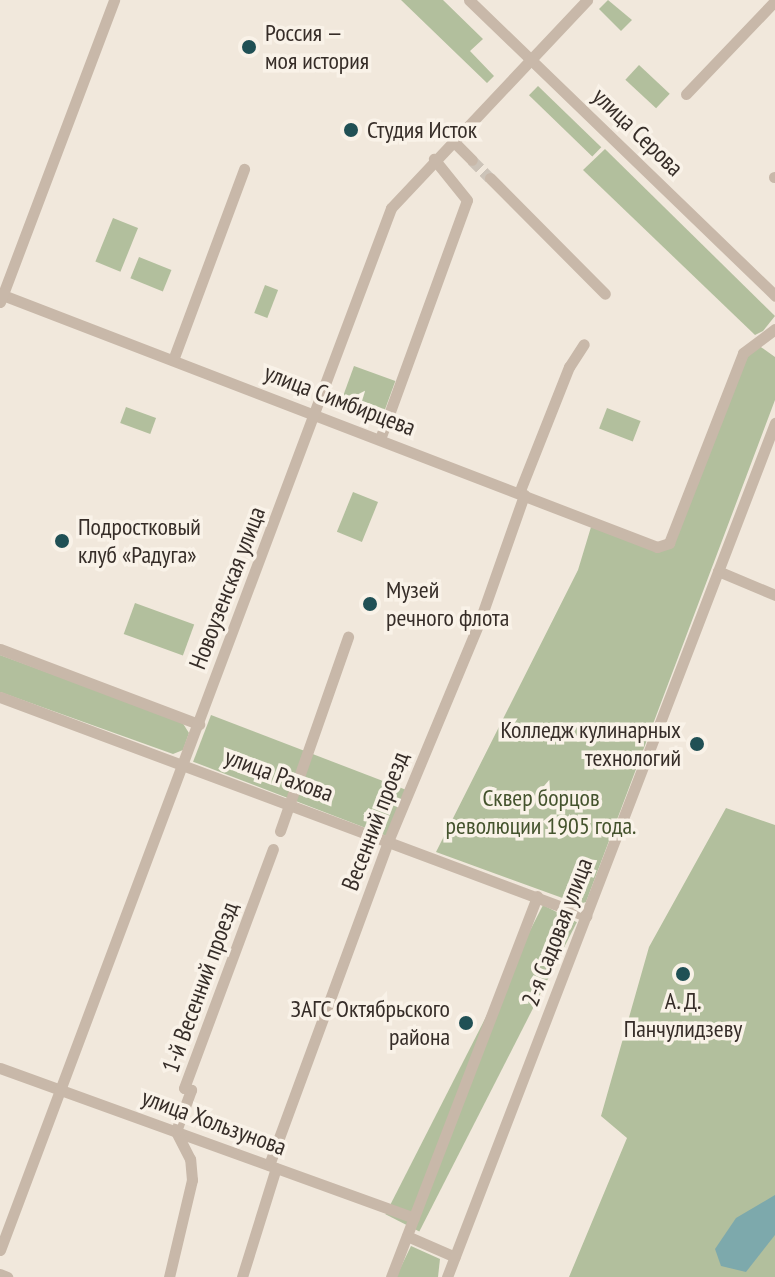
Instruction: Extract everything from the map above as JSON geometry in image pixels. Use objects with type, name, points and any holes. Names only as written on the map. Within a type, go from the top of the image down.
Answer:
[{"type":"street","points":[[1,297],[114,0]]},
{"type":"street","name":"улица Серова","points":[[469,0],[775,296]]},
{"type":"street","name":"Новоузенская улица","points":[[0,1250],[185,764],[391,208],[587,0]]},
{"type":"street","points":[[686,94],[775,1]]},
{"type":"street","points":[[452,140],[472,160]]},
{"type":"street","points":[[380,439],[467,200],[434,159]]},
{"type":"street","points":[[173,360],[244,169]]},
{"type":"street","points":[[490,178],[605,294]]},
{"type":"street","name":"улица Симбирцева","points":[[1,297],[663,546],[669,543],[743,353],[771,342]]},
{"type":"street","points":[[771,342],[775,329]]},
{"type":"street","name":"Весенний проезд","points":[[242,1277],[273,1166],[389,839],[468,652],[521,494],[569,367],[584,344]]},
{"type":"street","name":"2-я Садовая улица","points":[[447,1277],[775,423]]},
{"type":"street","points":[[718,571],[775,595]]},
{"type":"street","points":[[280,831],[348,637]]},
{"type":"street","points":[[0,649],[199,724]]},
{"type":"street","name":"улица Рахова","points":[[0,697],[389,839],[586,916]]},
{"type":"street","name":"1-й Весенний проезд","points":[[176,1131],[191,1090],[184,1088],[273,849]]},
{"type":"street","name":"2-я Садовая улица","points":[[391,1277],[537,896]]},
{"type":"street","name":"улица Хользунова","points":[[0,1068],[414,1218]]},
{"type":"street","points":[[169,1277],[192,1180],[190,1159],[176,1131]]},
{"type":"street","points":[[407,1236],[455,1257]]},
{"type":"street","points":[[0,1274],[7,1277]]},
{"type":"green space","points":[[401,0],[443,0],[483,39],[470,51],[494,76],[487,83]]},
{"type":"green space","points":[[608,0],[632,20],[621,31],[599,9]]},
{"type":"green space","points":[[639,65],[670,94],[656,108],[625,80]]},
{"type":"green space","points":[[538,86],[601,147],[592,156],[529,95]]},
{"type":"green space","points":[[605,149],[775,316],[763,331],[755,335],[583,170]]},
{"type":"green space","points":[[113,218],[138,228],[120,272],[95,262]]},
{"type":"green space","points":[[139,257],[171,270],[163,291],[130,278]]},
{"type":"green space","points":[[265,285],[278,290],[267,318],[254,313]]},
{"type":"green space","name":"Сквер борцов революции 1905 года.","points":[[758,345],[775,357],[775,400],[586,902],[579,904],[436,852],[578,570],[591,527],[657,552],[673,546],[748,354]]},
{"type":"green space","points":[[354,366],[395,381],[384,413],[342,398]]},
{"type":"green space","points":[[126,407],[156,418],[150,434],[120,423]]},
{"type":"green space","points":[[607,408],[641,421],[633,441],[599,429]]},
{"type":"green space","points":[[353,492],[378,502],[362,542],[337,532]]},
{"type":"green space","points":[[135,603],[194,625],[183,656],[124,634]]},
{"type":"green space","points":[[0,655],[182,722],[189,733],[183,750],[173,754],[0,692]]},
{"type":"green space","points":[[211,715],[407,790],[389,837],[193,762]]},
{"type":"green space","points":[[726,808],[775,825],[775,1277],[569,1277],[627,1138],[601,1116],[649,947]]},
{"type":"green space","points":[[543,905],[577,922],[419,1231],[385,1214]]},
{"type":"green space","points":[[411,1246],[440,1259],[438,1277],[396,1277]]},
{"type":"water","points":[[775,1195],[775,1235],[746,1272],[721,1266],[715,1249],[736,1218]]},
{"type":"tunnel","points":[[472,160],[490,178]]},
{"type":"place","name":"Россия — моя история","points":[[249,47]]},
{"type":"place","name":"Студия Исток","points":[[351,130]]},
{"type":"place","name":"Подростковый клуб «Радуга»","points":[[62,541]]},
{"type":"place","name":"Музей речного флота","points":[[370,604]]},
{"type":"place","name":"Колледж кулинарных технологий","points":[[697,744]]},
{"type":"place","name":"А. Д. Панчулидзеву","points":[[683,974]]},
{"type":"place","name":"ЗАГС Октябрьского района","points":[[466,1023]]}]
